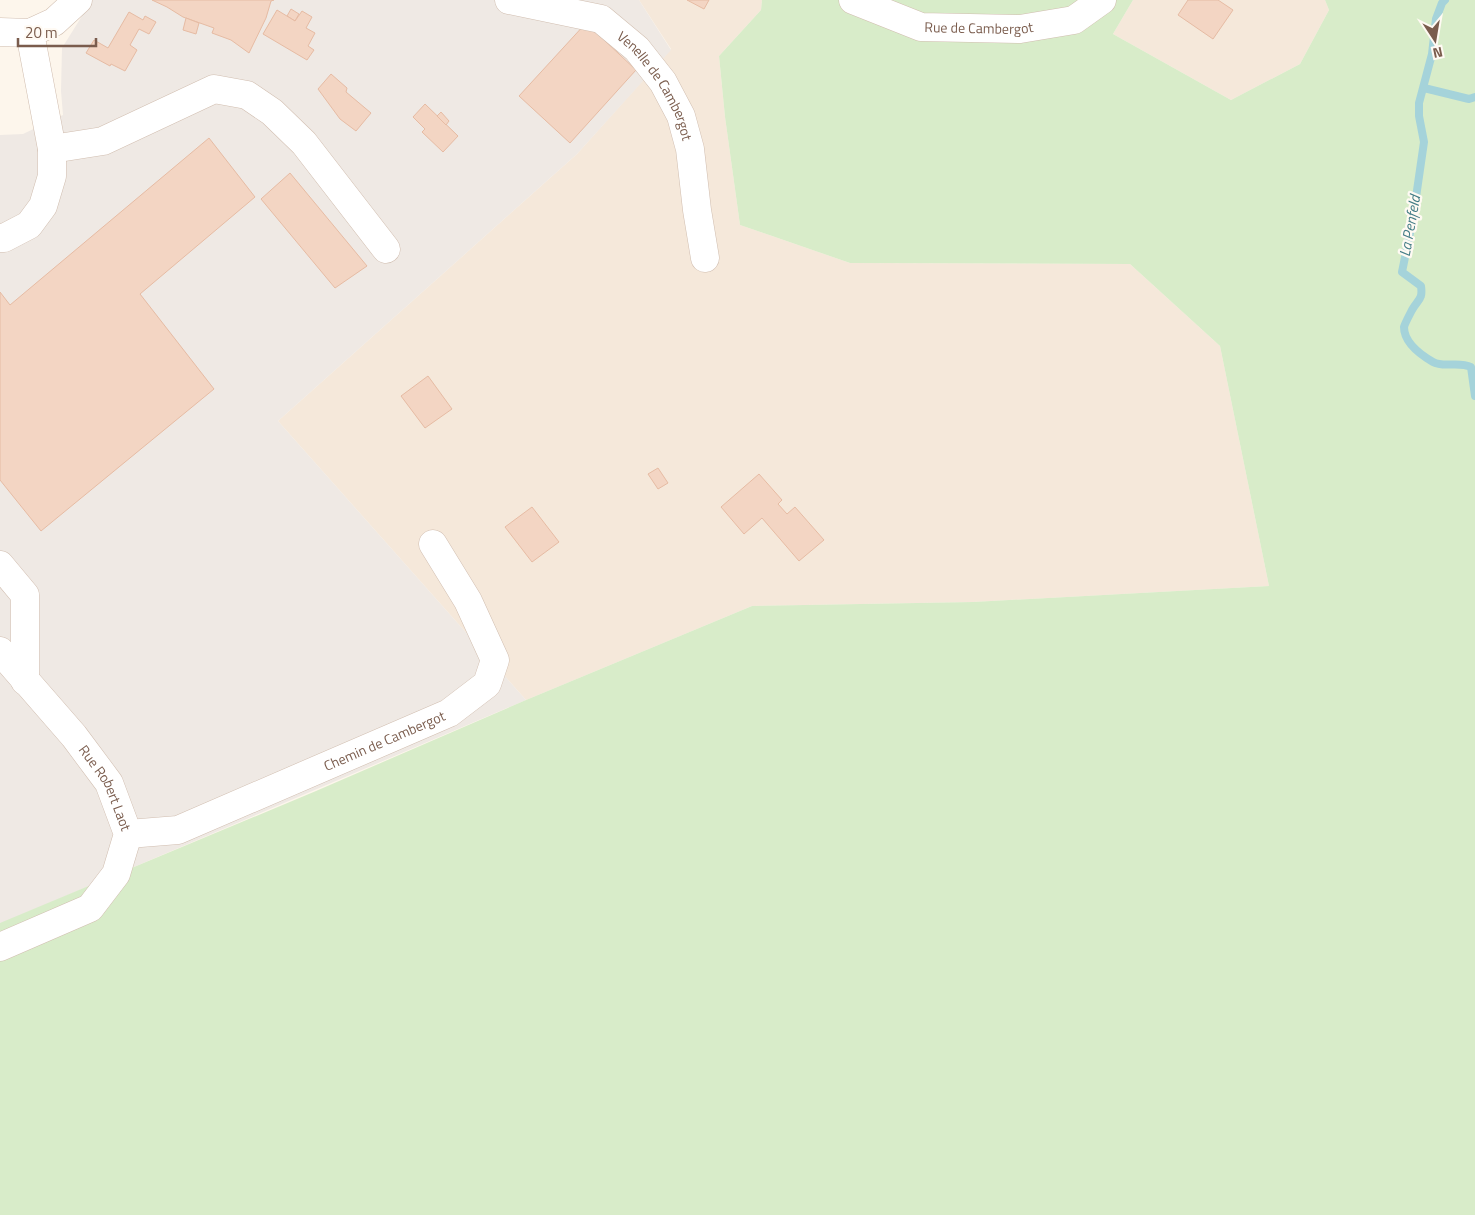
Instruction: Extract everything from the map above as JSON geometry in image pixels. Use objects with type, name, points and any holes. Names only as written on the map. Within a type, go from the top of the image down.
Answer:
[{"type":"street","points":[[0,32],[30,32],[54,22],[78,0]]},
{"type":"street","name":"Venelle de Cambergot","points":[[508,0],[600,9],[637,49],[663,82],[681,116],[690,149],[705,258]]},
{"type":"street","name":"Rue de Cambergot","points":[[853,0],[922,27],[1020,29],[1074,20],[1102,0]]},
{"type":"street","points":[[0,238],[4,238],[30,225],[42,206],[52,176],[52,149],[30,32]]},
{"type":"street","points":[[52,149],[103,141],[214,89],[247,94],[272,112],[304,143],[386,249]]},
{"type":"street","name":"Chemin de Cambergot","points":[[128,834],[178,830],[449,713],[487,684],[495,660],[468,601],[433,544]]},
{"type":"street","points":[[0,565],[25,595],[25,680]]},
{"type":"street","name":"Rue Robert Laot","points":[[0,651],[74,736],[109,783],[128,834],[116,874],[90,908],[0,947]]},
{"type":"shaded area","points":[[92,0],[639,0],[671,50],[577,154],[278,421],[526,700],[0,924],[0,135],[23,134],[63,115],[61,91],[62,48]]},
{"type":"shaded area","points":[[639,0],[762,0],[761,10],[719,56],[725,117],[740,225],[850,263],[1130,264],[1220,346],[1269,586],[973,602],[752,606],[526,700],[278,421],[577,154],[671,49]]},
{"type":"shaded area","points":[[1133,0],[1325,0],[1329,10],[1300,64],[1231,100],[1113,34]]},
{"type":"green space","points":[[762,0],[1133,0],[1113,34],[1231,100],[1300,64],[1329,10],[1325,0],[1475,0],[1475,1215],[0,1215],[0,923],[752,606],[973,602],[1269,586],[1220,346],[1130,264],[850,263],[740,225],[725,117],[719,56],[761,10]]},
{"type":"building","points":[[152,0],[274,0],[271,1],[266,18],[249,53],[231,40],[212,33],[214,28],[183,17]]},
{"type":"building","points":[[687,0],[709,0],[704,9]]},
{"type":"building","points":[[1188,0],[1218,0],[1233,10],[1213,39],[1178,15]]},
{"type":"building","points":[[291,9],[299,14],[295,21],[287,16]]},
{"type":"building","points":[[277,10],[295,21],[302,11],[312,17],[306,28],[315,33],[308,46],[314,50],[307,60],[263,34]]},
{"type":"building","points":[[129,12],[143,20],[145,16],[156,22],[149,34],[139,29],[130,45],[137,50],[125,71],[111,64],[110,66],[86,53],[94,40],[108,48]]},
{"type":"building","points":[[186,18],[199,23],[196,34],[183,30]]},
{"type":"building","points":[[586,23],[636,70],[570,143],[519,96]]},
{"type":"building","points":[[331,74],[347,88],[346,92],[371,113],[356,131],[340,119],[318,89]]},
{"type":"building","points":[[425,104],[458,136],[443,152],[422,132],[425,129],[413,117]]},
{"type":"building","points":[[441,112],[449,121],[446,125],[437,116]]},
{"type":"building","points":[[209,138],[255,197],[140,294],[214,389],[41,531],[0,480],[0,292],[10,305]]},
{"type":"building","points":[[290,173],[367,266],[335,288],[261,199]]},
{"type":"building","points":[[428,376],[452,409],[425,428],[401,396]]},
{"type":"building","points":[[658,468],[668,483],[658,489],[648,474]]},
{"type":"building","points":[[759,474],[782,500],[778,504],[787,514],[795,507],[824,540],[799,561],[762,518],[744,534],[721,507]]},
{"type":"building","points":[[532,507],[559,542],[532,562],[505,527]]},
{"type":"waterway","name":"La Penfeld","points":[[1445,0],[1436,19],[1432,54],[1419,103],[1419,116],[1424,142],[1413,218],[1402,272],[1421,286],[1421,294],[1404,327],[1410,343],[1433,362],[1471,367],[1475,396]]},
{"type":"waterway","points":[[1424,88],[1469,99],[1475,97]]}]
